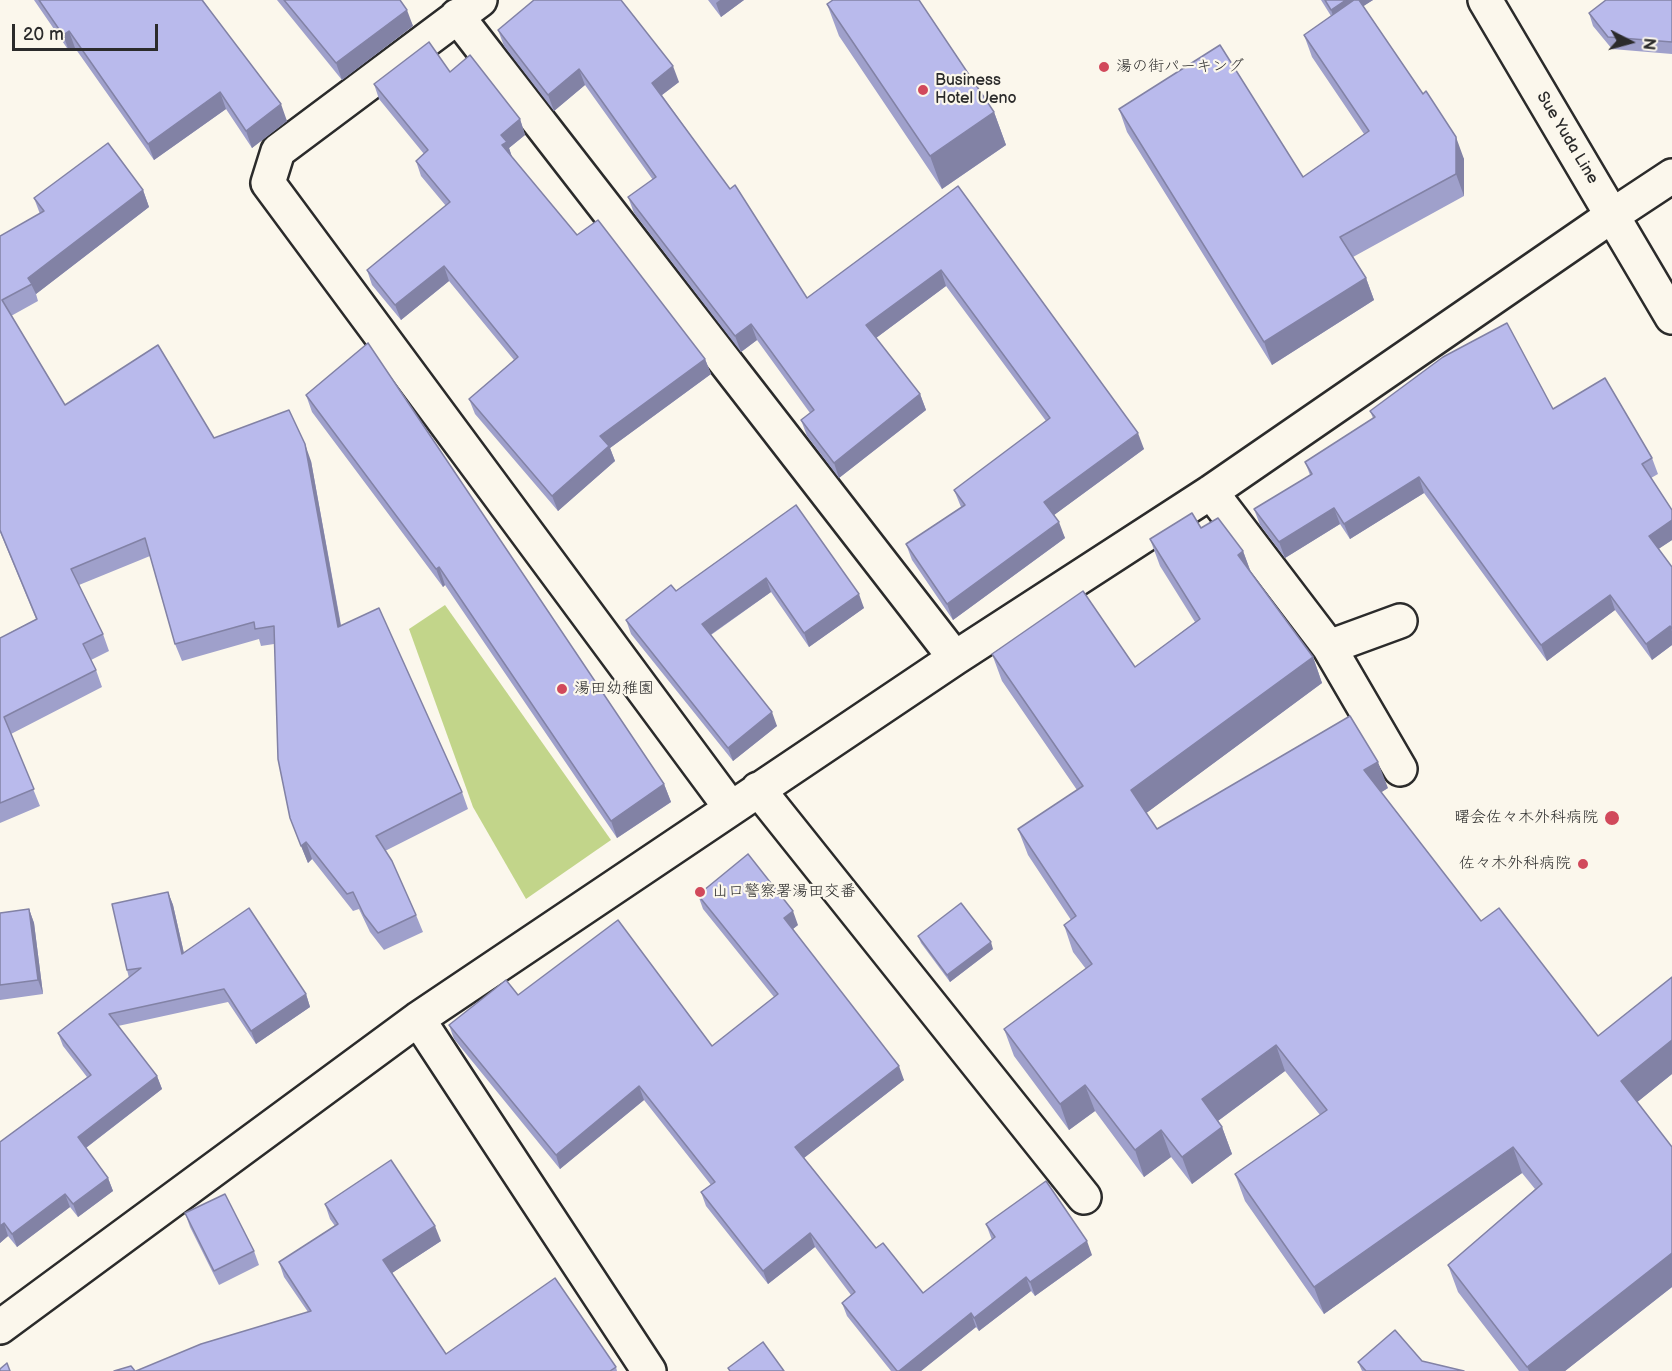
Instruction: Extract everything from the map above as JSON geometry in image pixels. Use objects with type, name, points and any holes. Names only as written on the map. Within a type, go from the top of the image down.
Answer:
[{"type":"street","name":"Sue Yuda Line","points":[[1485,0],[1672,317]]},
{"type":"street","points":[[730,807],[268,183],[278,151],[469,8],[954,658]]},
{"type":"street","points":[[0,1327],[418,1019],[954,658],[1211,492],[1672,176]]},
{"type":"street","points":[[1211,492],[1329,647],[1400,769]]},
{"type":"street","points":[[1329,647],[1400,621]]},
{"type":"street","points":[[758,789],[1084,1197]]},
{"type":"street","points":[[418,1019],[649,1371]]},
{"type":"green space","points":[[445,605],[611,840],[526,899],[473,807],[409,629]]},
{"type":"building","points":[[39,0],[202,0],[281,104],[246,131],[220,92],[148,144],[69,31],[63,35]]},
{"type":"building","points":[[284,0],[400,0],[407,10],[336,63]]},
{"type":"building","points":[[534,0],[621,0],[673,66],[652,83],[730,189],[735,185],[807,298],[958,186],[1138,433],[1044,502],[1059,522],[947,604],[906,544],[965,505],[954,490],[1050,418],[941,270],[866,325],[920,394],[834,463],[801,420],[814,410],[751,324],[735,336],[628,197],[656,177],[579,69],[548,95],[498,30]]},
{"type":"building","name":"Business Hotel Ueno","points":[[833,0],[919,0],[994,112],[930,156],[827,4]]},
{"type":"building","points":[[1325,0],[1346,0],[1331,10]]},
{"type":"building","points":[[1354,0],[1359,0],[1423,94],[1426,91],[1456,137],[1456,174],[1340,237],[1366,278],[1264,342],[1119,109],[1220,45],[1303,177],[1369,131],[1304,35]]},
{"type":"building","points":[[1606,0],[1672,0],[1672,42],[1608,37],[1589,13]]},
{"type":"building","points":[[429,42],[450,72],[470,55],[520,119],[501,135],[507,142],[502,145],[577,235],[598,220],[705,359],[600,436],[609,446],[552,496],[469,399],[518,357],[444,266],[395,305],[367,270],[450,202],[416,161],[428,150],[374,84]]},
{"type":"building","points":[[108,143],[143,190],[28,278],[32,284],[2,300],[65,405],[158,345],[214,438],[289,410],[305,444],[338,627],[379,608],[462,792],[376,836],[392,861],[416,915],[378,933],[364,915],[353,892],[347,894],[306,842],[301,846],[290,818],[278,759],[274,626],[255,629],[254,622],[175,644],[145,538],[71,569],[103,634],[83,644],[96,670],[4,717],[34,789],[0,803],[0,638],[37,619],[0,530],[0,236],[44,211],[34,198]]},
{"type":"building","points":[[1507,323],[1553,409],[1605,378],[1652,458],[1642,464],[1672,510],[1672,520],[1649,536],[1672,567],[1672,629],[1670,626],[1646,644],[1610,595],[1541,645],[1419,477],[1344,524],[1334,508],[1279,542],[1254,509],[1312,474],[1305,462],[1375,417],[1370,411],[1443,357]]},
{"type":"building","points":[[368,343],[664,784],[611,821],[439,567],[436,569],[306,395]]},
{"type":"building","points":[[796,505],[859,594],[804,633],[766,578],[702,624],[772,712],[728,748],[626,620],[671,585],[676,591]]},
{"type":"building","points":[[1192,513],[1201,528],[1218,518],[1243,551],[1238,555],[1313,657],[1131,790],[1157,829],[1350,716],[1378,762],[1364,770],[1481,921],[1499,908],[1598,1036],[1672,977],[1672,1040],[1621,1081],[1672,1147],[1672,1253],[1527,1367],[1448,1265],[1542,1184],[1513,1147],[1314,1287],[1235,1174],[1327,1110],[1276,1045],[1202,1099],[1222,1127],[1182,1157],[1161,1130],[1135,1150],[1085,1085],[1060,1104],[1004,1029],[1092,964],[1064,925],[1076,916],[1018,829],[1083,786],[992,654],[1083,591],[1135,667],[1200,619],[1150,539]]},
{"type":"building","points":[[748,854],[793,911],[784,918],[899,1066],[795,1147],[876,1248],[883,1243],[923,1293],[995,1237],[986,1224],[1046,1181],[1087,1241],[1030,1282],[1026,1277],[974,1318],[971,1313],[899,1371],[842,1303],[855,1292],[810,1233],[763,1271],[701,1192],[715,1182],[639,1086],[556,1155],[449,1025],[506,980],[518,995],[618,920],[712,1046],[778,994],[698,895]]},
{"type":"building","points":[[168,892],[182,954],[249,908],[306,994],[251,1031],[224,989],[109,1014],[157,1076],[78,1137],[108,1178],[73,1204],[65,1194],[12,1234],[4,1223],[0,1226],[0,1142],[91,1075],[58,1033],[141,968],[127,970],[112,904]]},
{"type":"building","points":[[961,903],[991,942],[947,975],[918,936]]},
{"type":"building","points":[[29,909],[38,980],[0,985],[0,913]]},
{"type":"building","points":[[391,1160],[435,1226],[383,1260],[446,1354],[555,1278],[616,1367],[610,1371],[136,1371],[201,1344],[311,1311],[279,1262],[338,1224],[325,1204]]},
{"type":"building","points":[[225,1194],[254,1251],[214,1271],[185,1213]]},
{"type":"building","points":[[1395,1330],[1422,1361],[1464,1371],[1366,1371],[1358,1362]]},
{"type":"building","points":[[763,1342],[784,1371],[730,1371],[728,1368]]},
{"type":"building","points":[[7,1363],[10,1371],[0,1371],[0,1369]]},
{"type":"building","points":[[131,1366],[135,1371],[114,1371]]},
{"type":"place","name":"湯の街パーキング","points":[[1104,67]]},
{"type":"place","name":"Business Hotel Ueno","points":[[923,90]]},
{"type":"place","name":"湯田幼稚園","points":[[562,689]]},
{"type":"place","name":"曙会佐々木外科病院","points":[[1612,818]]},
{"type":"place","name":"佐々木外科病院","points":[[1583,864]]},
{"type":"place","name":"山口警察署湯田交番","points":[[700,892]]}]
